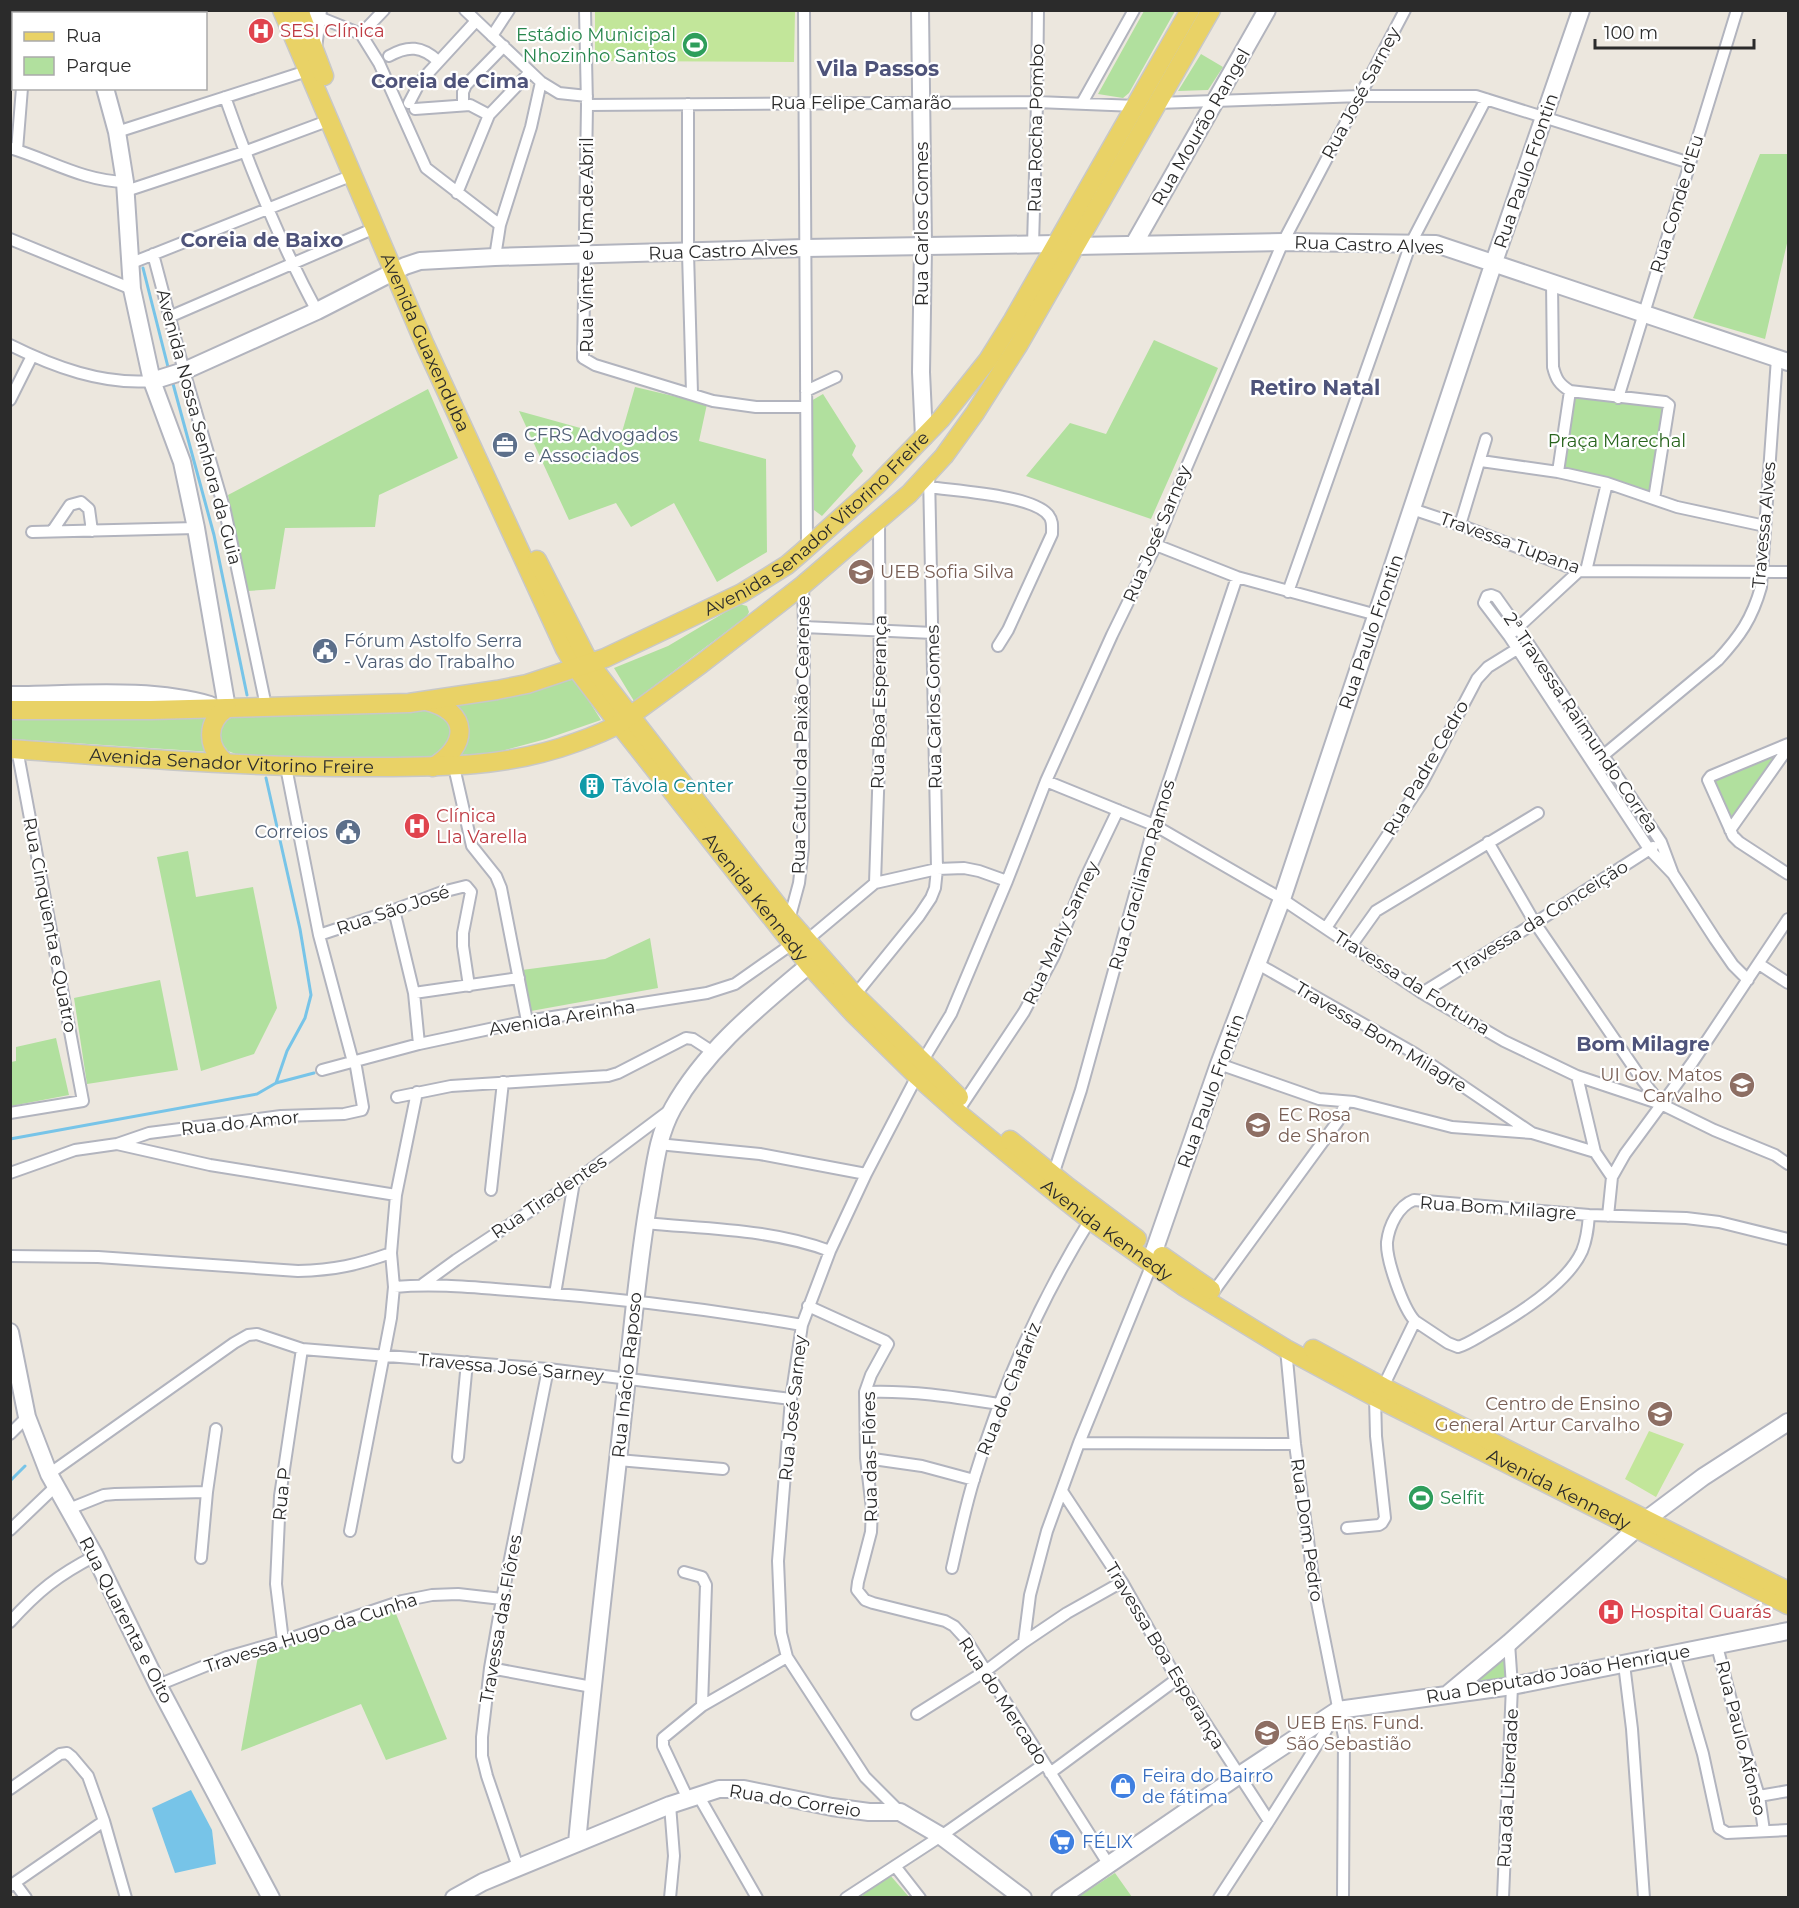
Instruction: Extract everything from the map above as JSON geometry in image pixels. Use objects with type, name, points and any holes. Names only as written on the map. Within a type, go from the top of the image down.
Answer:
[{"type":"main road","name":"Avenida Guaxenduba","points":[[282,10],[315,68],[399,269],[583,666]]},
{"type":"main road","name":"Avenida Senador Vitorino Freire","points":[[10,710],[409,703],[497,690],[583,666],[742,593],[787,564],[876,486],[958,400],[988,360],[1013,320],[1190,10]]},
{"type":"main road","name":"Avenida Senador Vitorino Freire","points":[[14,749],[286,767],[454,767],[501,763],[533,757],[607,730],[624,720],[803,585],[929,480],[993,386],[1211,10]]},
{"type":"main road","name":"Avenida Guaxenduba","points":[[311,12],[315,68],[330,120],[375,228],[399,269],[424,345],[565,649],[583,666]]},
{"type":"main road","points":[[807,547],[824,567]]},
{"type":"main road","points":[[742,593],[757,603],[758,620]]},
{"type":"main road","points":[[554,675],[565,658],[565,649]]},
{"type":"main road","name":"Avenida Kennedy","points":[[583,666],[799,943],[855,995],[920,1069]]},
{"type":"main road","points":[[425,700],[447,710],[460,727],[460,736],[455,749],[446,759],[433,767]]},
{"type":"main road","points":[[223,708],[214,719],[210,732],[214,749],[226,763]]},
{"type":"main road","name":"Avenida Kennedy","points":[[624,720],[789,920],[809,965],[853,1012],[1090,1220],[1292,1338],[1379,1392]]},
{"type":"main road","name":"Avenida Kennedy","points":[[961,1107],[1053,1175],[1215,1306],[1286,1349],[1379,1392],[1641,1523],[1788,1591]]},
{"type":"main road","name":"Avenida Kennedy","points":[[1641,1523],[1788,1605]]},
{"type":"street","points":[[361,34],[384,10]]},
{"type":"street","name":"Rua Felipe Camarão","points":[[465,10],[542,82],[559,93],[587,100],[688,104],[1037,102],[1136,106]]},
{"type":"street","points":[[492,36],[501,26],[509,10]]},
{"type":"street","name":"Rua Vinte e Um de Abril","points":[[585,10],[587,100],[583,358],[595,365],[731,404],[806,407]]},
{"type":"street","points":[[804,10],[807,547]]},
{"type":"street","name":"Rua Carlos Gomes","points":[[920,10],[923,247],[921,372],[924,437]]},
{"type":"street","name":"Rua Rocha Pombo","points":[[1033,245],[1038,10]]},
{"type":"street","points":[[1082,103],[1134,10]]},
{"type":"street","name":"Rua Mourão Rangel","points":[[1134,244],[1267,10]]},
{"type":"street","name":"Rua José Sarney","points":[[787,1657],[781,1633],[778,1561],[791,1400],[802,1325],[808,1306],[830,1251],[866,1174],[951,1014],[1047,781],[1156,545],[1187,466],[1283,242],[1405,10]]},
{"type":"street","name":"Rua Paulo Frontin","points":[[1024,1642],[1030,1595],[1047,1531],[1079,1443],[1153,1258],[1219,1064],[1282,899],[1494,262],[1581,10]]},
{"type":"street","name":"Rua Conde d'Eu","points":[[1618,398],[1737,10]]},
{"type":"street","points":[[311,12],[361,34],[379,63],[421,161],[434,175],[500,225]]},
{"type":"street","points":[[476,21],[420,82],[412,106],[464,105],[476,107],[489,116]]},
{"type":"street","points":[[464,105],[463,92],[466,85],[504,46]]},
{"type":"street","points":[[389,56],[399,50],[415,48],[429,53],[438,61]]},
{"type":"street","points":[[117,132],[315,68]]},
{"type":"street","points":[[457,193],[489,116],[530,72]]},
{"type":"street","points":[[495,257],[500,225],[531,127],[542,82]]},
{"type":"street","points":[[22,90],[14,149],[89,178],[125,187],[244,152],[330,120]]},
{"type":"street","name":"Avenida Nossa Senhora da Guia","points":[[106,90],[117,132],[125,187],[132,289],[156,380],[182,462],[196,528],[223,708]]},
{"type":"street","points":[[1157,103],[1361,96],[1468,96],[1486,99],[1690,163]]},
{"type":"street","points":[[225,97],[244,152],[291,264],[317,311]]},
{"type":"street","points":[[1288,592],[1411,243],[1486,99]]},
{"type":"street","points":[[688,104],[688,253],[692,393]]},
{"type":"street","points":[[129,264],[353,175]]},
{"type":"street","points":[[169,317],[375,228]]},
{"type":"street","points":[[10,239],[132,289]]},
{"type":"street","name":"Rua Castro Alves","points":[[1075,246],[1283,242],[1436,244],[1783,360]]},
{"type":"street","name":"Rua Castro Alves","points":[[156,380],[180,372],[317,311],[399,269],[420,261],[805,248],[1056,244]]},
{"type":"street","name":"Avenida Nossa Senhora da Guia","points":[[153,254],[180,372],[225,511],[266,706]]},
{"type":"street","points":[[1552,282],[1553,367],[1556,379],[1570,391],[1665,402],[1669,405],[1654,499]]},
{"type":"street","points":[[10,345],[32,356],[92,377],[115,381],[156,380]]},
{"type":"street","points":[[10,400],[32,356]]},
{"type":"street","name":"Travessa Alves","points":[[1593,764],[1718,660],[1735,642],[1754,610],[1761,587],[1765,526],[1783,360]]},
{"type":"street","points":[[806,391],[836,377]]},
{"type":"street","points":[[1558,472],[1570,391]]},
{"type":"street","points":[[1461,525],[1486,439]]},
{"type":"street","points":[[1481,461],[1558,472],[1607,483],[1692,511],[1765,526]]},
{"type":"street","points":[[929,480],[1021,500],[1043,509],[1050,516],[1052,534],[999,646]]},
{"type":"street","name":"Rua Carlos Gomes","points":[[855,995],[920,916],[932,898],[935,888],[937,869],[929,480]]},
{"type":"street","points":[[1509,636],[1583,571],[1607,483]]},
{"type":"street","points":[[53,530],[70,505],[81,502],[89,509],[92,531]]},
{"type":"street","name":"Travessa Tupana","points":[[1412,509],[1583,571],[1788,572]]},
{"type":"street","name":"Rua Boa Esperança","points":[[875,882],[880,733],[879,521]]},
{"type":"street","points":[[32,532],[196,528]]},
{"type":"street","points":[[1156,545],[1237,578],[1377,615]]},
{"type":"street","name":"Rua Graciliano Ramos","points":[[1053,1175],[1081,1090],[1154,825],[1237,578]]},
{"type":"street","name":"Rua Catulo da Paixão Cearense","points":[[789,920],[799,883],[803,848],[803,585]]},
{"type":"street","name":"2ª Travessa Raimundo Corrêa","points":[[1486,596],[1496,597],[1518,628],[1661,842],[1673,874],[1649,849],[1509,636],[1484,603],[1486,596]]},
{"type":"street","points":[[804,627],[933,633]]},
{"type":"street","name":"Rua Padre Cedro","points":[[1326,928],[1422,783],[1477,679],[1488,667],[1517,649]]},
{"type":"street","name":"Avenida Senador Vitorino Freire","points":[[10,695],[150,695],[183,699],[223,708]]},
{"type":"street","points":[[1730,830],[1788,746]]},
{"type":"street","points":[[1788,746],[1709,778],[1710,786],[1730,830],[1739,842],[1788,874]]},
{"type":"street","name":"Rua Cinqüenta e Quatro","points":[[10,1113],[83,1101],[14,749]]},
{"type":"street","points":[[286,767],[320,935],[354,1061]]},
{"type":"street","points":[[454,767],[472,846],[496,876],[501,888],[527,1021]]},
{"type":"street","name":"Travessa da Fortuna","points":[[1047,781],[1154,825],[1282,899],[1422,993],[1504,1041],[1577,1076],[1661,1104],[1714,1131],[1775,1155],[1788,1164]]},
{"type":"street","name":"Rua Marly Sarney","points":[[961,1107],[1024,1012],[1054,956],[1084,881],[1118,810]]},
{"type":"street","points":[[1351,946],[1376,911],[1538,813]]},
{"type":"street","points":[[1488,842],[1535,923],[1661,1104]]},
{"type":"street","name":"Travessa da Conceição","points":[[1422,993],[1661,842]]},
{"type":"street","points":[[875,882],[937,869],[971,869],[1007,881]]},
{"type":"street","points":[[1673,874],[1714,939],[1733,965],[1748,980]]},
{"type":"street","name":"Avenida Areinha","points":[[322,1070],[419,1044],[527,1021],[707,993],[735,984],[799,943],[875,882]]},
{"type":"street","name":"Rua São José","points":[[320,935],[442,892],[466,886],[471,892],[463,933],[469,986]]},
{"type":"street","points":[[394,910],[414,993],[419,1044]]},
{"type":"street","points":[[1608,1216],[1612,1177],[1625,1154],[1760,964],[1788,919]]},
{"type":"street","name":"Travessa Bom Milagre","points":[[1258,964],[1414,1053],[1532,1133]]},
{"type":"street","points":[[1760,964],[1788,984]]},
{"type":"street","name":"Rua Inácio Raposo","points":[[577,1843],[627,1378],[645,1223],[658,1144],[674,1107],[713,1052],[745,1019],[809,965]]},
{"type":"street","points":[[414,993],[519,978]]},
{"type":"street","points":[[397,1097],[451,1086],[608,1076],[686,1038],[693,1039],[713,1052]]},
{"type":"street","name":"Rua do Amor","points":[[117,1144],[149,1133],[281,1116],[344,1114],[362,1110],[354,1061]]},
{"type":"street","name":"Travessa Bom Milagre","points":[[1219,1064],[1319,1099],[1346,1102],[1452,1127],[1532,1133],[1595,1152]]},
{"type":"street","points":[[1577,1076],[1595,1152],[1612,1177]]},
{"type":"street","points":[[492,1190],[503,1082]]},
{"type":"street","points":[[350,1531],[385,1357],[394,1287],[391,1253],[396,1195],[417,1092]]},
{"type":"street","points":[[1214,1292],[1338,1121],[1346,1102]]},
{"type":"street","name":"Rua Tiradentes","points":[[423,1284],[574,1182],[674,1107]]},
{"type":"street","points":[[10,1173],[75,1150],[117,1144],[210,1165],[396,1195]]},
{"type":"street","points":[[658,1144],[760,1154],[866,1174]]},
{"type":"street","points":[[555,1294],[574,1182]]},
{"type":"street","name":"Rua Bom Milagre","points":[[1415,1321],[1408,1314],[1398,1288],[1387,1244],[1395,1219],[1407,1203],[1422,1200],[1589,1215],[1706,1220],[1788,1239]]},
{"type":"street","points":[[1347,1528],[1379,1525],[1385,1518],[1376,1436],[1379,1392],[1415,1321],[1458,1347],[1520,1313],[1542,1296],[1571,1267],[1581,1253],[1588,1235],[1589,1215]]},
{"type":"street","name":"Rua do Chafariz","points":[[952,1568],[974,1480],[999,1404],[1054,1281],[1090,1220]]},
{"type":"street","points":[[645,1223],[768,1235],[793,1239],[830,1251]]},
{"type":"street","points":[[10,1256],[98,1257],[298,1271],[352,1266],[391,1253]]},
{"type":"street","points":[[394,1287],[423,1284],[636,1301],[802,1325]]},
{"type":"street","name":"Rua das Flôres","points":[[808,1306],[887,1342],[887,1347],[871,1375],[865,1392],[866,1458],[872,1509],[871,1532],[857,1590]]},
{"type":"street","name":"Rua Quarenta e Oito","points":[[10,1332],[27,1417],[52,1480],[94,1556],[158,1685],[271,1898]]},
{"type":"street","name":"Travessa José Sarney","points":[[10,1530],[52,1480],[213,1356],[248,1335],[267,1336],[302,1349],[548,1369],[791,1400]]},
{"type":"street","name":"Rua P","points":[[283,1641],[276,1584],[279,1507],[302,1349]]},
{"type":"street","name":"Rua Dom Pedro","points":[[1286,1349],[1295,1444],[1315,1592],[1345,1749],[1343,1898]]},
{"type":"street","points":[[458,1457],[467,1362]]},
{"type":"street","name":"Travessa das Flôres","points":[[518,1867],[482,1756],[490,1668],[548,1369]]},
{"type":"street","points":[[865,1392],[891,1391],[937,1395],[999,1404]]},
{"type":"street","points":[[10,1434],[27,1417]]},
{"type":"street","points":[[1447,1695],[1509,1643],[1641,1523],[1702,1477],[1788,1422]]},
{"type":"street","points":[[201,1558],[216,1429]]},
{"type":"street","points":[[1079,1443],[1295,1444]]},
{"type":"street","points":[[866,1458],[921,1466],[974,1480]]},
{"type":"street","points":[[618,1461],[723,1469]]},
{"type":"street","name":"Travessa Boa Esperança","points":[[1062,1491],[1122,1582],[1177,1679],[1269,1821]]},
{"type":"street","points":[[69,1509],[104,1495],[207,1492]]},
{"type":"street","points":[[10,1622],[42,1588],[94,1556]]},
{"type":"street","points":[[684,1572],[702,1577],[706,1585],[702,1706]]},
{"type":"street","points":[[917,1714],[987,1670],[1067,1613],[1122,1582]]},
{"type":"street","name":"Rua do Mercado","points":[[857,1590],[865,1600],[873,1603],[945,1621],[954,1626],[965,1638],[1109,1865]]},
{"type":"street","name":"Travessa Hugo da Cunha","points":[[158,1685],[227,1657],[283,1641],[402,1601],[432,1595],[458,1594],[502,1599]]},
{"type":"street","name":"Rua Deputado João Henrique","points":[[1060,1898],[1338,1710],[1512,1686],[1788,1631]]},
{"type":"street","name":"Rua da Liberdade","points":[[1503,1898],[1512,1686],[1509,1643]]},
{"type":"street","name":"Rua Paulo Afonso","points":[[1717,1646],[1759,1796],[1764,1831]]},
{"type":"street","points":[[1674,1654],[1703,1754],[1719,1828],[1727,1833],[1788,1830]]},
{"type":"street","points":[[757,1898],[693,1797],[662,1742],[666,1734],[702,1706],[787,1657],[865,1777],[900,1812],[941,1836],[1023,1898]]},
{"type":"street","points":[[1624,1664],[1632,1730],[1644,1898]]},
{"type":"street","points":[[490,1668],[592,1687]]},
{"type":"street","points":[[846,1898],[1047,1768],[1177,1679]]},
{"type":"street","points":[[1219,1898],[1338,1710]]},
{"type":"street","points":[[10,1789],[60,1754],[66,1753],[72,1757],[88,1776],[104,1821],[126,1898]]},
{"type":"street","name":"Rua do Correio","points":[[454,1898],[518,1867],[670,1805],[719,1789],[744,1790],[869,1812],[900,1812]]},
{"type":"street","points":[[1759,1796],[1788,1791]]},
{"type":"street","points":[[670,1805],[674,1856],[670,1898]]},
{"type":"street","points":[[26,1898],[13,1884],[104,1821]]},
{"type":"street","points":[[895,1866],[920,1898]]},
{"type":"green space","name":"Estádio Municipal Nhozinho Santos","points":[[595,11],[795,11],[794,62],[595,61]]},
{"type":"green space","points":[[1144,11],[1175,11],[1129,93],[1123,98],[1098,94]]},
{"type":"green space","points":[[1201,54],[1223,67],[1208,90],[1178,91]]},
{"type":"green space","points":[[1760,154],[1788,154],[1788,239],[1765,339],[1693,318]]},
{"type":"green space","points":[[1154,340],[1218,368],[1151,519],[1026,476],[1070,423],[1106,434]]},
{"type":"green space","points":[[635,387],[707,404],[699,441],[766,459],[767,552],[717,582],[674,503],[631,527],[616,503],[569,520],[519,411],[620,439]]},
{"type":"green space","points":[[428,389],[458,458],[379,495],[375,527],[285,528],[275,589],[248,591],[228,495]]},
{"type":"green space","points":[[823,394],[856,446],[852,455],[863,471],[822,516],[814,510],[811,401]]},
{"type":"green space","name":"Praça Marechal","points":[[1574,394],[1665,406],[1652,493],[1562,470]]},
{"type":"green space","points":[[739,604],[747,606],[749,612],[747,616],[634,701],[614,668],[668,646]]},
{"type":"green space","points":[[575,679],[601,720],[546,739],[494,753],[457,755],[453,705],[518,693]]},
{"type":"green space","points":[[431,711],[451,720],[453,741],[426,760],[241,756],[228,751],[219,739],[222,719],[229,715],[364,714]]},
{"type":"green space","points":[[210,716],[211,752],[11,739],[10,719]]},
{"type":"green space","points":[[1781,751],[1730,819],[1710,778]]},
{"type":"green space","points":[[188,851],[196,897],[253,887],[277,1008],[254,1054],[201,1071],[157,857]]},
{"type":"green space","points":[[650,938],[658,988],[531,1011],[522,970],[605,959]]},
{"type":"green space","points":[[160,980],[178,1070],[87,1084],[74,998]]},
{"type":"green space","points":[[56,1038],[69,1095],[11,1106],[11,1062],[16,1061],[16,1047]]},
{"type":"green space","points":[[1649,1431],[1684,1444],[1656,1497],[1625,1479]]},
{"type":"green space","points":[[394,1609],[447,1739],[386,1760],[361,1704],[241,1751],[258,1656]]},
{"type":"green space","points":[[1507,1654],[1508,1680],[1472,1686]]},
{"type":"green space","points":[[1115,1873],[1132,1897],[1078,1897]]},
{"type":"green space","points":[[890,1875],[909,1897],[859,1898]]},
{"type":"water","points":[[191,1790],[212,1830],[216,1864],[175,1873],[152,1808]]},
{"type":"waterway","points":[[143,268],[169,371]]},
{"type":"waterway","points":[[172,380],[214,535],[247,695]]},
{"type":"waterway","points":[[266,778],[300,929],[311,995],[305,1018],[287,1051],[276,1083]]},
{"type":"waterway","points":[[10,1139],[257,1094],[276,1083],[314,1073]]},
{"type":"waterway","points":[[10,1481],[25,1466]]},
{"type":"place","name":"SESI Clínica","points":[[261,31]]},
{"type":"place","name":"Estádio Municipal Nhozinho Santos","points":[[695,45]]},
{"type":"place","name":"CFRS Advogados e Associados","points":[[505,445]]},
{"type":"place","name":"UEB Sofia Silva","points":[[861,572]]},
{"type":"place","name":"Fórum Astolfo Serra - Varas do Trabalho","points":[[325,651]]},
{"type":"place","name":"Távola Center","points":[[592,786]]},
{"type":"place","name":"Clínica LIa Varella","points":[[417,826]]},
{"type":"place","name":"Correios","points":[[348,832]]},
{"type":"place","name":"UI Gov. Matos Carvalho","points":[[1742,1085]]},
{"type":"place","name":"EC Rosa de Sharon","points":[[1258,1125]]},
{"type":"place","name":"Centro de Ensino General Artur Carvalho","points":[[1660,1414]]},
{"type":"place","name":"Selfit","points":[[1421,1498]]},
{"type":"place","name":"Hospital Guarás","points":[[1611,1612]]},
{"type":"place","name":"UEB Ens. Fund. São Sebastião","points":[[1267,1733]]},
{"type":"place","name":"Feira do Bairro de fátima","points":[[1123,1786]]},
{"type":"place","name":"FÉLIX","points":[[1062,1842]]},
{"type":"district","name":"Vila Passos","points":[[878,68]]},
{"type":"district","name":"Coreia de Cima","points":[[450,81]]},
{"type":"district","name":"Coreia de Baixo","points":[[262,240]]},
{"type":"district","name":"Retiro Natal","points":[[1315,387]]},
{"type":"district","name":"Bom Milagre","points":[[1643,1044]]}]
